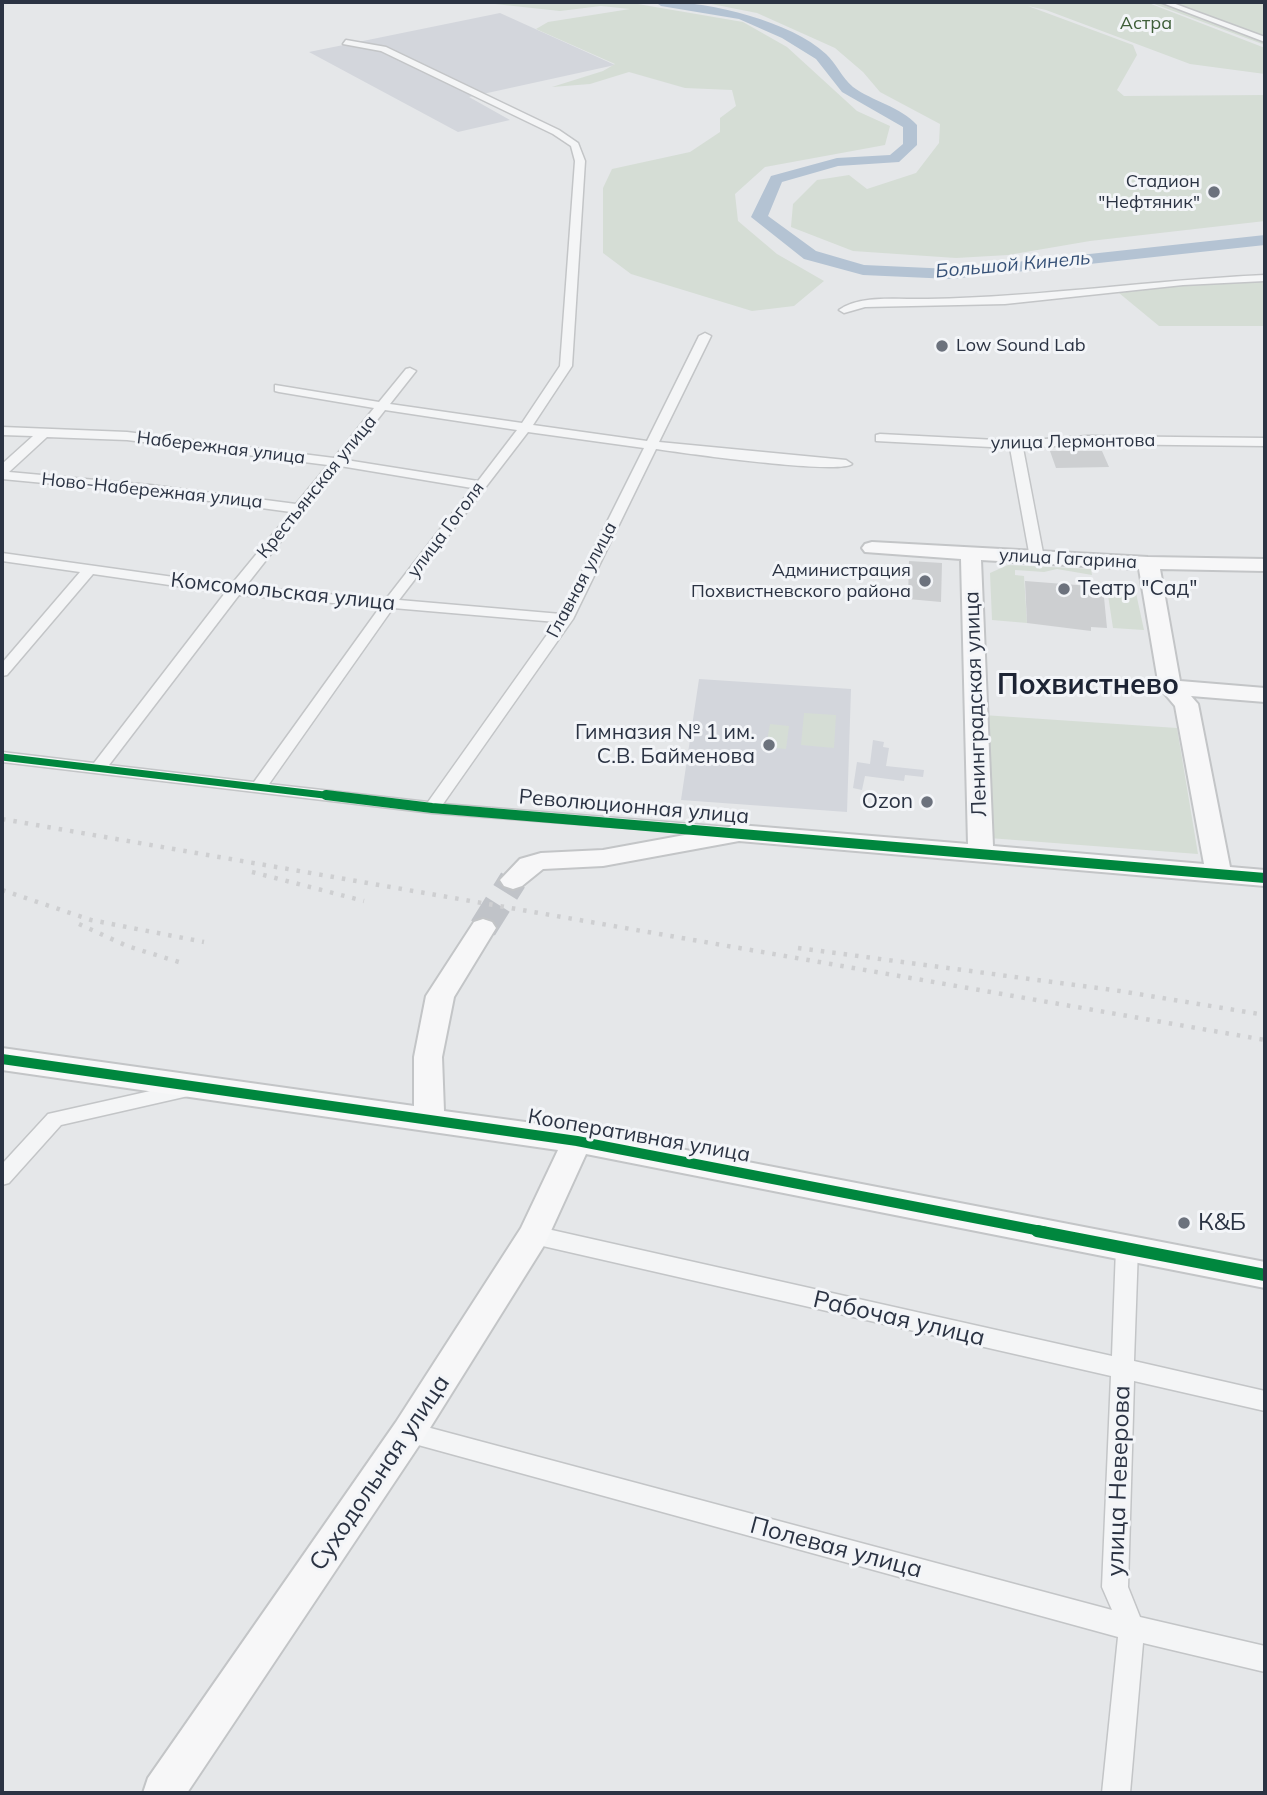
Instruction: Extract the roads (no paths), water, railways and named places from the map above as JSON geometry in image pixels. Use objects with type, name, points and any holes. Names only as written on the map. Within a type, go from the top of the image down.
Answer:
[{"type":"street","points":[[1164,2],[1265,40]]},
{"type":"street","name":"улица Гоголя","points":[[257,789],[389,604],[525,428],[566,366],[580,161],[575,145],[556,132],[383,49],[346,42]]},
{"type":"street","points":[[844,310],[864,304],[1005,301],[1183,282],[1265,278]]},
{"type":"street","name":"Главная улица","points":[[432,808],[566,619],[705,336]]},
{"type":"street","name":"Крестьянская улица","points":[[97,770],[235,590],[410,371]]},
{"type":"street","points":[[279,388],[381,407],[651,445],[774,461],[846,464]]},
{"type":"street","name":"Набережная улица","points":[[2,431],[127,436],[336,462],[480,485]]},
{"type":"street","points":[[2,473],[44,433]]},
{"type":"street","name":"улица Лермонтова","points":[[880,438],[1016,445],[1088,440],[1265,442]]},
{"type":"street","points":[[1016,445],[1037,558]]},
{"type":"street","name":"Ново-Набережная улица","points":[[2,473],[301,509]]},
{"type":"street","name":"улица Гагарина","points":[[872,548],[1148,563],[1265,565]]},
{"type":"street","name":"Ленинградская улица","points":[[971,555],[981,854]]},
{"type":"street","name":"Комсомольская улица","points":[[2,557],[235,590],[566,619]]},
{"type":"street","points":[[1148,563],[1170,687],[1186,704],[1219,874]]},
{"type":"street","points":[[2,672],[89,570]]},
{"type":"street","points":[[1170,687],[1265,695]]},
{"type":"street","name":"Революционная улица","points":[[2,757],[432,808],[1265,878]]},
{"type":"street","points":[[513,880],[529,865],[541,861],[603,858],[739,833]]},
{"type":"street","points":[[429,1118],[428,1057],[440,996],[484,928]]},
{"type":"street","name":"Кооперативная улица","points":[[2,1059],[577,1141],[1265,1275]]},
{"type":"street","points":[[2,1177],[55,1119],[197,1087]]},
{"type":"street","name":"Суходольная улица","points":[[163,1793],[408,1433],[534,1235],[577,1141]]},
{"type":"street","name":"Рабочая улица","points":[[534,1235],[1265,1401]]},
{"type":"street","name":"улица Неверова","points":[[1116,1793],[1132,1628],[1115,1587],[1128,1248]]},
{"type":"street","name":"Полевая улица","points":[[408,1433],[1132,1628],[1265,1659]]},
{"type":"waterway","name":"Большой Кинель","points":[[661,2],[742,16],[786,35],[821,56],[847,89],[910,125],[910,145],[894,159],[837,162],[776,179],[759,217],[810,255],[863,270],[951,274],[1265,240]]},
{"type":"tunnel","points":[[483,928],[513,880]]},
{"type":"railway","points":[[2,819],[1265,1040]]},
{"type":"railway","points":[[252,872],[364,901]]},
{"type":"railway","points":[[2,890],[91,920],[204,942]]},
{"type":"railway","points":[[79,924],[127,946],[182,963]]},
{"type":"railway","points":[[798,948],[1120,991],[1265,1015]]},
{"type":"place","name":"Стадион \"Нефтяник\"","points":[[1214,192]]},
{"type":"place","name":"Low Sound Lab","points":[[942,346]]},
{"type":"place","name":"Администрация Похвистневского района","points":[[925,581]]},
{"type":"place","name":"Театр \"Сад\"","points":[[1064,589]]},
{"type":"place","name":"Гимназия № 1 им. С.В. Байменова","points":[[769,745]]},
{"type":"place","name":"Ozon","points":[[927,802]]},
{"type":"place","name":"К&Б","points":[[1184,1223]]},
{"type":"district","name":"Похвистнево","points":[[1088,686]]},
{"type":"park label","name":"Астра","points":[[1146,24]]}]
